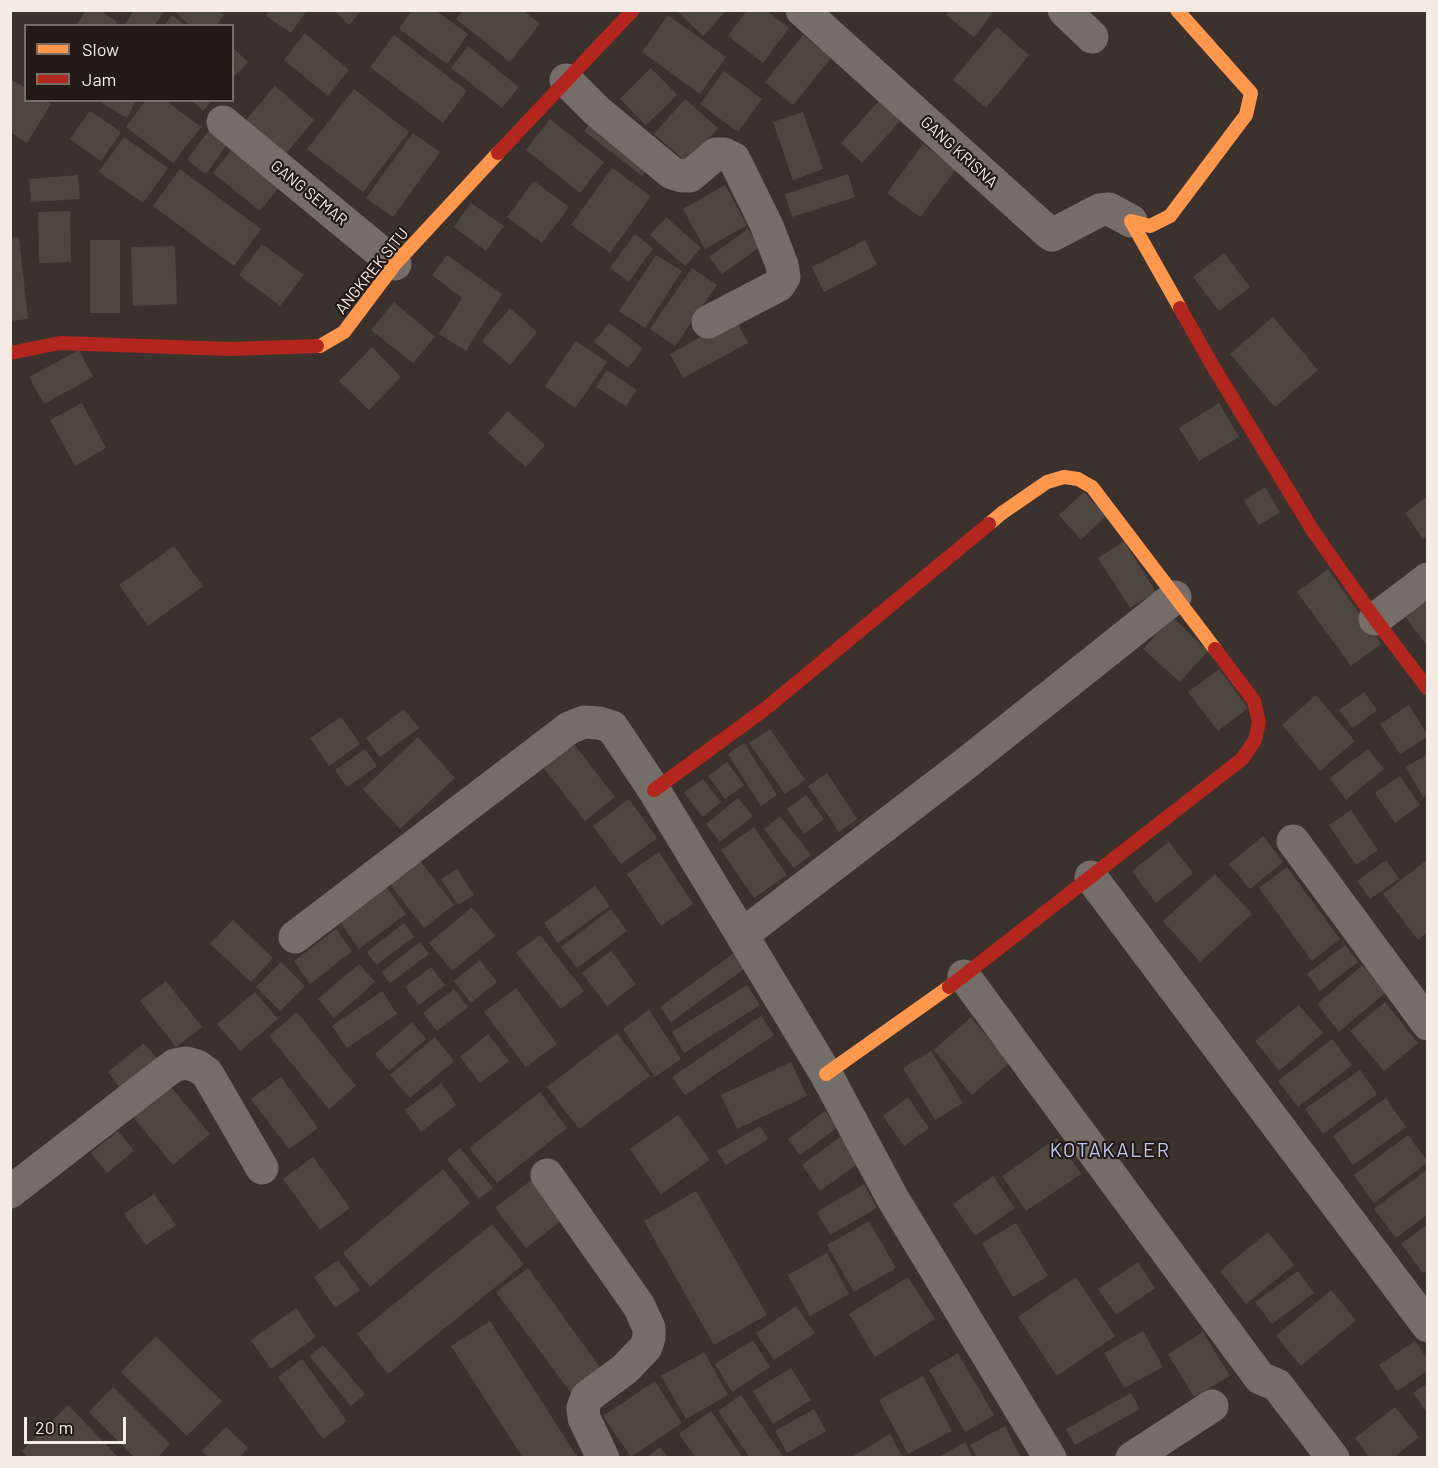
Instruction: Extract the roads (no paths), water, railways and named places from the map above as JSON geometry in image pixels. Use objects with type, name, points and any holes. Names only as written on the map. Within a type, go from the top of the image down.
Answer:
[{"type":"street","name":"GANG KRISNA","points":[[802,10],[1052,235],[1100,210],[1109,209],[1131,221]]},
{"type":"street","points":[[1064,10],[1092,37]]},
{"type":"street","points":[[1131,221],[1150,226],[1170,216],[1246,115],[1251,93],[1177,10]]},
{"type":"street","name":"ANGKREK SITU","points":[[10,353],[60,343],[230,349],[320,346],[344,332],[395,264],[632,11]]},
{"type":"street","points":[[566,80],[597,111],[672,173],[682,177],[690,176],[716,154],[724,154],[734,159],[767,226],[782,265],[784,277],[779,285],[708,322]]},
{"type":"street","name":"GANG SEMAR","points":[[222,122],[395,264]]},
{"type":"street","points":[[1131,221],[1211,363],[1313,531],[1428,689]]},
{"type":"street","points":[[654,790],[765,709],[1002,513],[1047,482],[1065,477],[1078,479],[1092,487],[1254,701],[1259,722],[1255,740],[1242,759],[964,976],[826,1074]]},
{"type":"street","points":[[1375,619],[1428,579]]},
{"type":"street","points":[[742,935],[964,765],[1175,597]]},
{"type":"street","points":[[295,937],[569,728],[584,722],[612,727],[654,790],[826,1074],[893,1199],[1050,1458]]},
{"type":"street","points":[[1293,841],[1428,1024]]},
{"type":"street","points":[[1090,877],[1428,1326]]},
{"type":"street","points":[[964,976],[1260,1378],[1277,1385],[1333,1458]]},
{"type":"street","points":[[10,1192],[164,1073],[176,1065],[186,1063],[197,1066],[207,1073],[262,1168]]},
{"type":"street","points":[[547,1175],[639,1306],[649,1328],[646,1347],[625,1369],[587,1397],[583,1408],[584,1418],[603,1458]]},
{"type":"street","points":[[1132,1458],[1212,1406]]},
{"type":"district","name":"KOTAKALER","points":[[1110,1150]]}]
